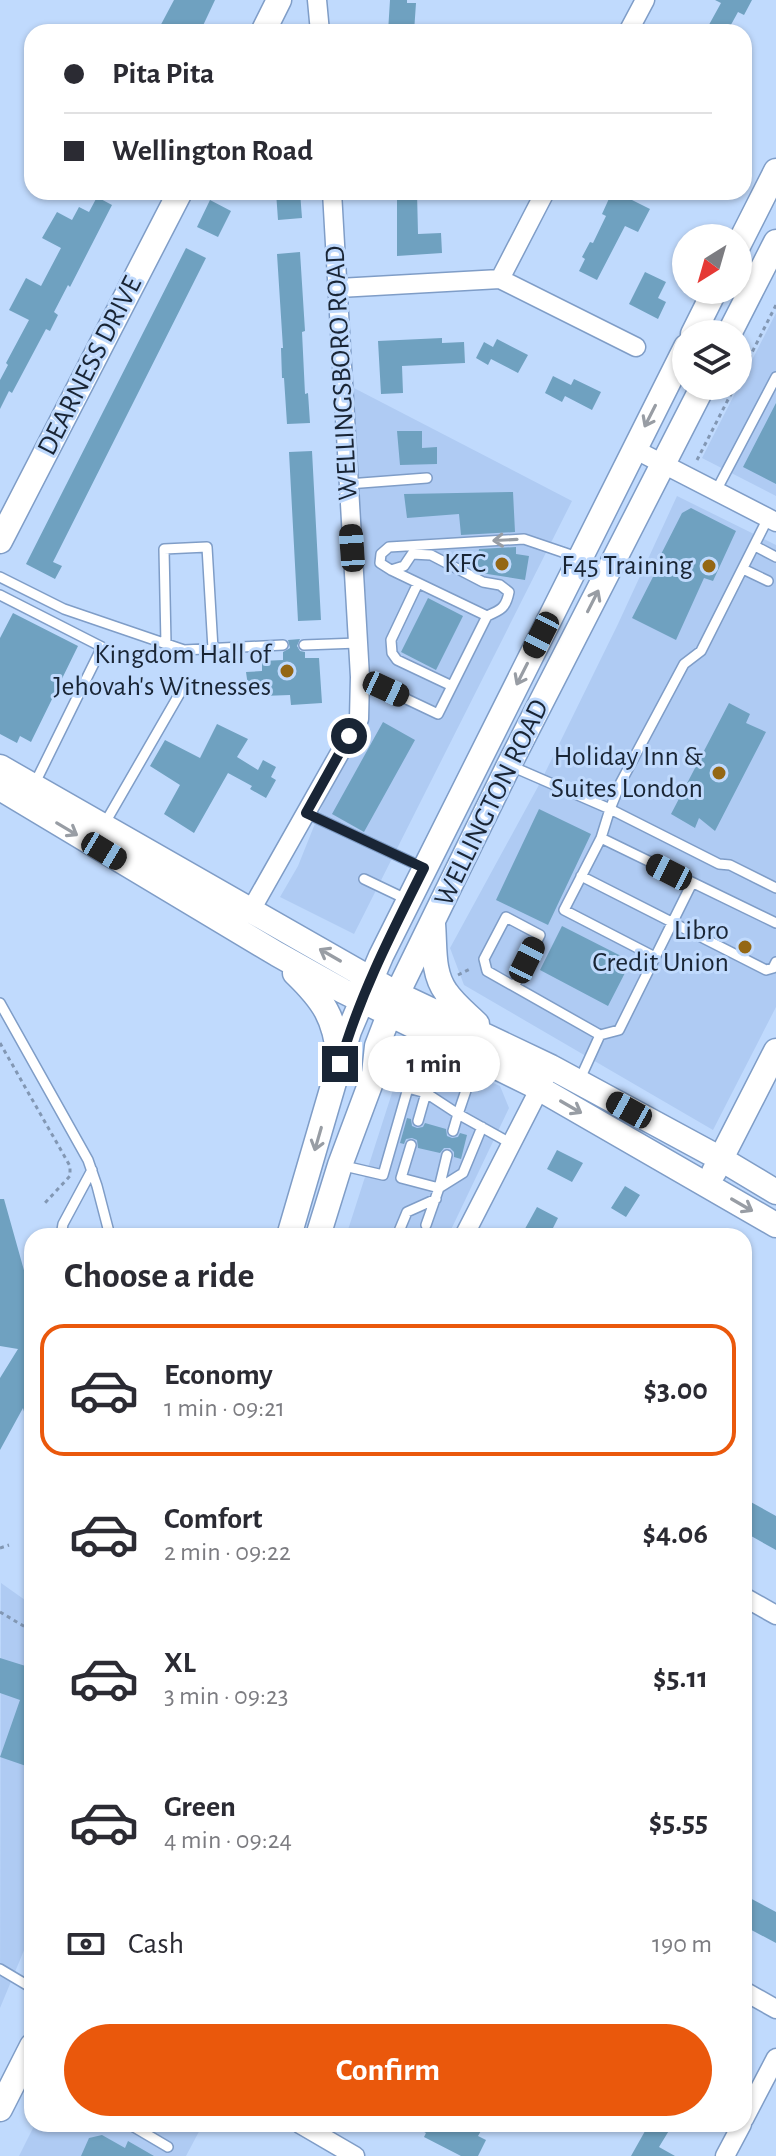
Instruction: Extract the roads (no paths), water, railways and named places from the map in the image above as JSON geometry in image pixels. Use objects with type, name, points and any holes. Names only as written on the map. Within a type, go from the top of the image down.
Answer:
[{"type":"main road","points":[[267,24],[279,0]]},
{"type":"main road","points":[[749,224],[776,171]]},
{"type":"main road","name":"DEARNESS DRIVE","points":[[0,541],[176,200]]},
{"type":"main road","points":[[736,320],[776,242]]},
{"type":"main road","name":"WELLINGTON ROAD","points":[[291,1228],[349,1031],[381,956],[672,374]]},
{"type":"main road","name":"WELLINGTON ROAD","points":[[320,1228],[373,1076],[377,1046],[394,1004],[509,765],[696,400]]},
{"type":"main road","points":[[580,558],[607,573]]},
{"type":"main road","points":[[0,767],[251,910],[367,990]]},
{"type":"main road","points":[[0,788],[277,954],[367,990],[484,1048],[540,1089],[776,1225]]},
{"type":"main road","points":[[433,922],[436,970],[440,982],[484,1048]]},
{"type":"main road","points":[[277,954],[318,996],[326,1009],[335,1029],[340,1064]]},
{"type":"main road","points":[[394,1004],[452,1046]]},
{"type":"main road","points":[[373,1076],[404,1055],[431,1044],[484,1048],[551,1067],[776,1192]]},
{"type":"main road","points":[[708,1185],[776,1051]]},
{"type":"main road","points":[[0,2109],[24,2068]]},
{"type":"street","points":[[317,0],[319,24]]},
{"type":"street","points":[[632,24],[645,0]]},
{"type":"street","name":"WELLINGSBORO ROAD","points":[[251,910],[359,719],[360,677],[333,200]]},
{"type":"street","points":[[500,279],[541,200]]},
{"type":"street","points":[[339,288],[500,279],[636,347]]},
{"type":"street","points":[[634,449],[772,520]]},
{"type":"street","points":[[468,1228],[551,1067]]},
{"type":"street","points":[[752,1602],[776,1615]]},
{"type":"street","points":[[752,1996],[776,2009]]},
{"type":"street","points":[[752,2105],[776,2058]]},
{"type":"street","points":[[314,2132],[355,2156]]},
{"type":"street","points":[[725,2156],[738,2132]]},
{"type":"lane","points":[[716,492],[776,377]]},
{"type":"lane","points":[[348,484],[427,478]]},
{"type":"lane","points":[[655,957],[564,910],[601,838],[621,782],[675,679],[687,660],[701,651],[755,546],[772,520]]},
{"type":"lane","points":[[487,616],[391,570],[380,563],[381,554],[389,547],[524,539],[580,558]]},
{"type":"lane","points":[[755,546],[776,557]]},
{"type":"lane","points":[[166,644],[164,549],[207,547],[213,649]]},
{"type":"lane","points":[[360,677],[438,714],[487,616],[502,610],[507,604],[509,592],[500,585],[483,582],[431,555],[412,554],[404,566],[391,570]]},
{"type":"lane","points":[[743,569],[768,581]]},
{"type":"lane","points":[[0,577],[64,609],[184,650],[283,645]]},
{"type":"lane","points":[[418,583],[391,640],[392,653],[397,660],[452,686]]},
{"type":"lane","points":[[0,595],[102,647],[33,786]]},
{"type":"lane","points":[[304,645],[358,643]]},
{"type":"lane","points":[[103,826],[184,686]]},
{"type":"lane","points":[[509,765],[776,888]]},
{"type":"lane","points":[[306,813],[424,868]]},
{"type":"lane","points":[[601,838],[776,923]]},
{"type":"lane","points":[[581,876],[766,970],[773,968],[776,962]]},
{"type":"lane","points":[[364,879],[408,900]]},
{"type":"lane","points":[[515,985],[540,935],[506,917],[484,959],[487,971],[600,1035],[619,1030],[692,883]]},
{"type":"lane","points":[[0,1003],[83,1149],[108,1228]]},
{"type":"lane","points":[[578,1082],[600,1035]]},
{"type":"lane","points":[[453,1131],[484,1048]]},
{"type":"lane","points":[[373,1076],[426,1093],[512,1144]]},
{"type":"lane","points":[[383,1175],[408,1088]]},
{"type":"lane","points":[[418,1121],[426,1093]]},
{"type":"lane","points":[[340,1165],[439,1188],[463,1173],[482,1127]]},
{"type":"lane","points":[[401,1178],[411,1145]]},
{"type":"lane","points":[[426,1225],[447,1155]]},
{"type":"lane","points":[[62,1228],[92,1170]]},
{"type":"lane","points":[[400,1228],[407,1212],[436,1199]]},
{"type":"lane","points":[[0,1969],[24,1983]]},
{"type":"lane","points":[[143,2132],[168,2147]]},
{"type":"place","name":"KFC","points":[[502,564]]},
{"type":"place","name":"F45 Training","points":[[709,566]]},
{"type":"place","name":"Kingdom Hall of Jehovah's Witnesses","points":[[287,671]]},
{"type":"place","name":"Holiday Inn & Suites London","points":[[719,773]]},
{"type":"place","name":"Libro Credit Union","points":[[745,947]]}]
